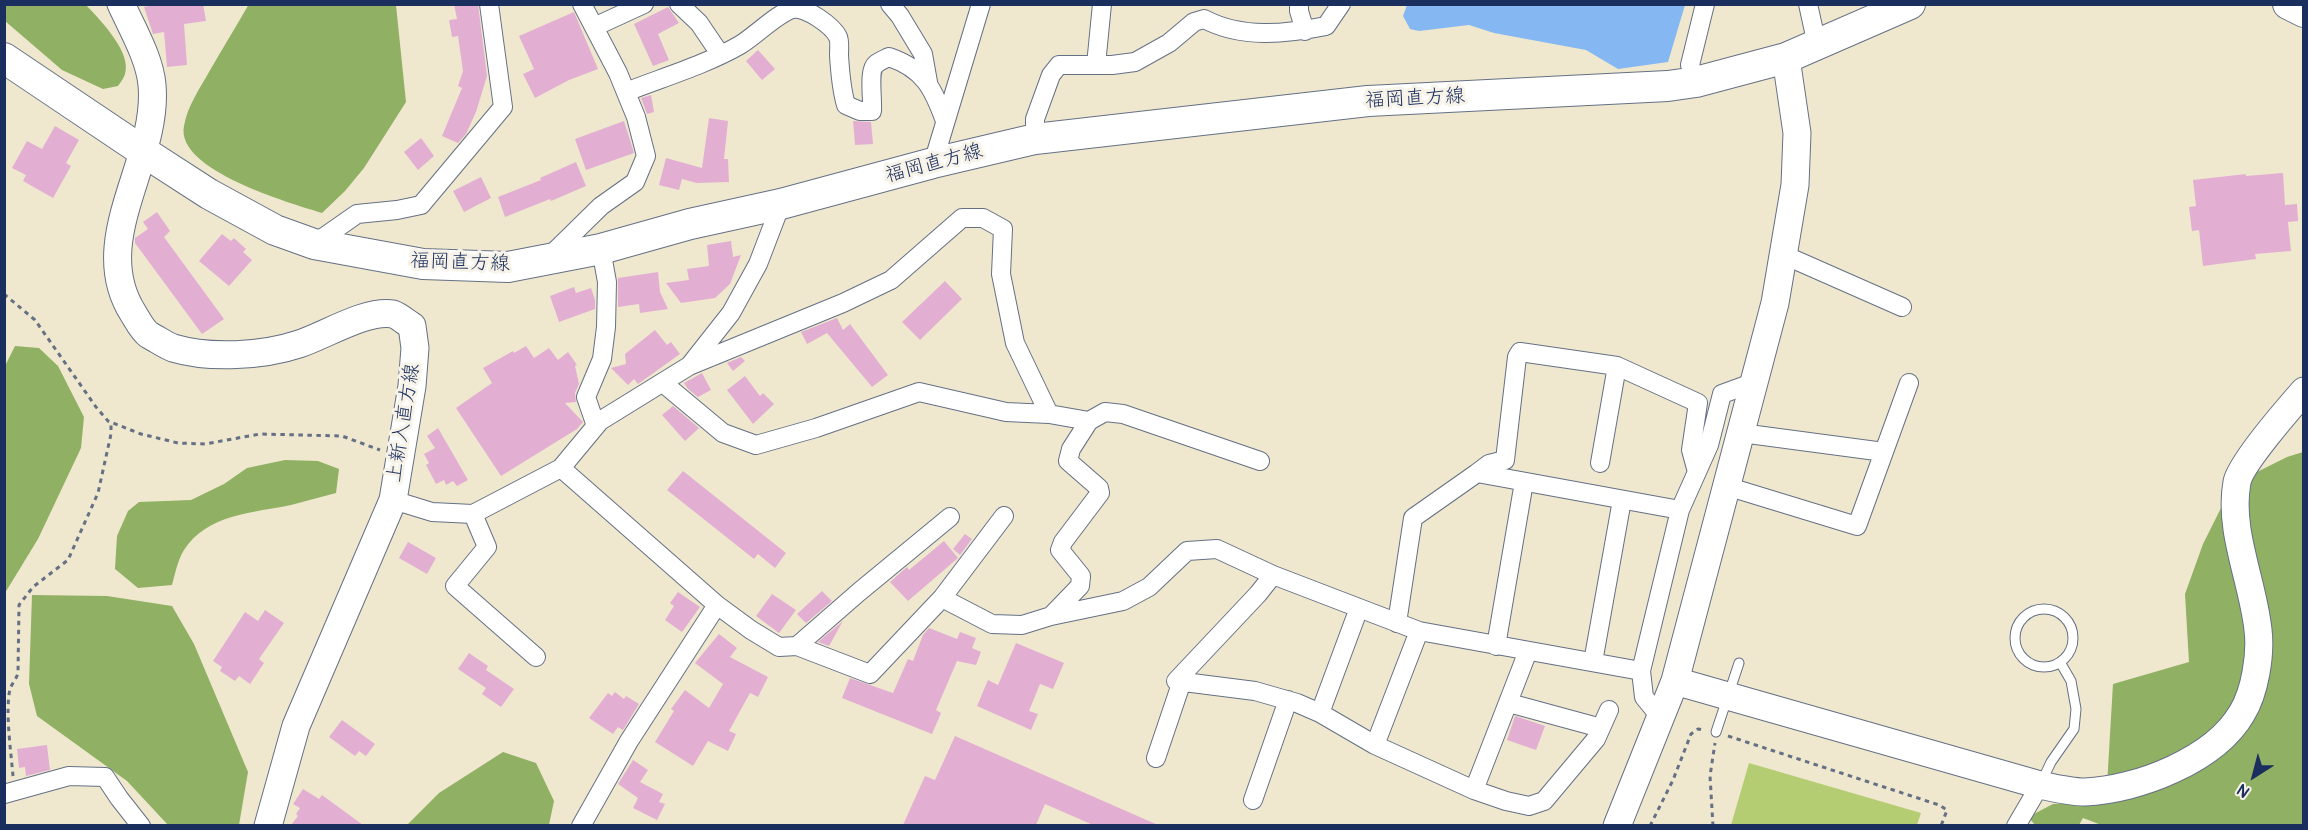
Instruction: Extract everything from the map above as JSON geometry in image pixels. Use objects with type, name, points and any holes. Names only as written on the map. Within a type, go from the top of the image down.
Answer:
[{"type":"main road","name":"福岡直方線","points":[[4,58],[209,194],[275,230],[314,244],[423,264],[508,267],[601,249],[690,224],[782,204],[933,163],[1035,139],[1368,100],[1668,86],[1696,82],[1786,58],[1910,4]]},
{"type":"main road","points":[[2288,4],[2304,12]]},
{"type":"street","name":"上新入直方線","points":[[121,4],[142,49],[152,83],[152,104],[144,152],[131,187],[116,253],[123,297],[145,332],[172,347],[211,354],[258,354],[299,344],[371,316],[394,314],[412,326],[415,348],[412,386],[393,500],[296,726],[268,825]]},
{"type":"street","points":[[314,244],[357,214],[421,205],[503,107],[489,4]]},
{"type":"street","points":[[545,260],[601,206],[635,182],[646,156],[636,117],[626,92],[582,4]]},
{"type":"street","points":[[594,27],[644,4]]},
{"type":"street","points":[[679,4],[699,23],[720,54]]},
{"type":"street","points":[[891,4],[923,54],[928,82]]},
{"type":"street","points":[[933,163],[981,4]]},
{"type":"street","points":[[1096,65],[1102,4]]},
{"type":"street","points":[[1299,4],[1305,31]]},
{"type":"street","points":[[1035,139],[1035,119],[1051,75],[1059,65],[1135,62],[1169,43],[1204,12],[1217,25],[1271,35],[1326,26],[1341,4]]},
{"type":"street","points":[[1696,82],[1690,65],[1705,4]]},
{"type":"street","points":[[1808,4],[1817,45]]},
{"type":"street","points":[[626,92],[742,44],[782,14],[790,9],[799,8],[826,24],[838,37],[841,89],[846,105],[860,111],[872,111],[871,72],[874,64],[889,57],[902,61],[928,82],[936,95],[945,121]]},
{"type":"street","points":[[1617,825],[1675,681],[1775,303],[1795,185],[1797,133],[1786,58]]},
{"type":"street","points":[[689,366],[731,313],[758,264],[782,204]]},
{"type":"street","points":[[393,500],[432,512],[473,514],[561,468],[600,421],[689,366],[843,303],[891,280],[962,218],[983,218],[1004,229],[1001,274],[1015,343],[1049,414]]},
{"type":"street","points":[[596,426],[586,397],[602,358],[606,327],[607,282],[601,249]]},
{"type":"street","points":[[1784,255],[1902,307]]},
{"type":"street","points":[[1397,623],[1413,518],[1489,464],[1505,460],[1517,357],[1520,352],[1617,366],[1698,403],[1691,450],[1697,472]]},
{"type":"street","points":[[1600,463],[1617,366]]},
{"type":"street","points":[[1661,718],[1644,697],[1641,671],[1680,510],[1708,445],[1722,394],[1755,382]]},
{"type":"street","points":[[663,383],[723,433],[756,445],[816,428],[919,392],[1006,412],[1049,414],[1089,421]]},
{"type":"street","points":[[1726,486],[1857,526],[1909,383]]},
{"type":"street","points":[[1675,681],[2040,785],[2083,792],[2112,789],[2147,780],[2196,758],[2220,740],[2243,713],[2256,676],[2258,631],[2249,579],[2235,522],[2237,480],[2250,459],[2304,390]]},
{"type":"street","points":[[1051,616],[1080,586],[1081,576],[1060,550],[1063,542],[1100,493],[1099,488],[1068,461],[1071,449],[1089,421],[1105,412],[1123,414],[1260,461]]},
{"type":"street","points":[[1741,433],[1884,452]]},
{"type":"street","points":[[561,468],[717,605],[779,647],[797,646],[870,674],[942,598],[1004,516]]},
{"type":"street","points":[[1477,473],[1680,510]]},
{"type":"street","points":[[1496,646],[1524,482]]},
{"type":"street","points":[[1593,662],[1622,500]]},
{"type":"street","points":[[473,514],[487,548],[454,586],[536,657]]},
{"type":"street","points":[[797,646],[950,517]]},
{"type":"street","points":[[942,598],[992,624],[1022,625],[1051,616],[1123,601],[1149,587],[1186,552],[1217,549],[1273,575],[1419,631],[1641,671]]},
{"type":"street","points":[[1273,575],[1176,681],[1255,691],[1288,700],[1320,713],[1375,745],[1474,790],[1529,806],[1544,801],[1596,739],[1609,710]]},
{"type":"street","points":[[581,825],[629,741],[717,605]]},
{"type":"street","points":[[1320,713],[1359,608]]},
{"type":"street","points":[[1375,745],[1419,631]]},
{"type":"street","points":[[1474,790],[1528,651]]},
{"type":"street","points":[[1156,758],[1182,681]]},
{"type":"street","points":[[1253,800],[1288,700]]},
{"type":"street","points":[[1509,703],[1601,728]]},
{"type":"street","points":[[9,793],[69,776],[105,777],[118,798],[141,825]]},
{"type":"street","points":[[2016,825],[2040,785]]},
{"type":"lane","points":[[2047,609],[2057,612],[2070,625],[2073,644],[2060,662],[2046,667],[2037,667],[2028,663],[2021,656],[2015,638],[2021,620],[2028,614],[2047,609]]},
{"type":"lane","points":[[2040,785],[2051,762],[2074,729],[2076,710],[2070,681],[2060,662]]},
{"type":"lane","points":[[1716,732],[1740,663]]},
{"type":"path","points":[[4,294],[35,320],[96,407],[111,422],[141,434],[177,444],[205,444],[260,434],[342,436],[399,457]]},
{"type":"path","points":[[9,793],[10,688],[18,672],[19,605],[33,587],[68,560],[98,493],[111,434],[111,422]]},
{"type":"path","points":[[1650,825],[1673,780],[1691,734],[1698,729],[1716,732],[1939,805],[1947,810],[1941,825]]},
{"type":"path","points":[[1713,825],[1710,776],[1716,732]]},
{"type":"green space","points":[[249,4],[396,5],[406,102],[364,168],[345,191],[322,213],[262,193],[215,170],[197,157],[186,142],[184,126],[191,105]]},
{"type":"green space","points":[[4,5],[86,5],[113,37],[124,56],[125,74],[118,86],[103,89],[62,70],[5,21]]},
{"type":"green space","points":[[15,346],[39,348],[58,366],[84,417],[81,448],[38,539],[5,593],[4,368]]},
{"type":"green space","points":[[2303,452],[2303,825],[2104,826],[2083,818],[2079,825],[2036,826],[2028,817],[2053,804],[2106,802],[2113,684],[2189,662],[2185,594],[2203,544],[2233,484],[2287,457]]},
{"type":"green space","points":[[285,460],[318,461],[339,469],[336,493],[232,517],[205,529],[184,550],[172,585],[138,588],[115,569],[117,536],[128,511],[139,502],[191,500],[224,484],[247,468]]},
{"type":"green space","points":[[32,595],[107,596],[172,606],[194,644],[248,772],[239,825],[168,825],[127,781],[37,716],[29,684]]},
{"type":"green space","points":[[503,752],[536,763],[554,801],[549,825],[407,825],[439,793]]},
{"type":"green space","points":[[1749,763],[1921,813],[1917,825],[1731,825]]},
{"type":"water","points":[[1685,4],[1668,62],[1618,69],[1586,50],[1494,33],[1469,25],[1419,31],[1410,29],[1403,16],[1407,5]]},
{"type":"building","points":[[157,4],[203,4],[206,21],[184,24],[187,65],[167,67],[164,32],[153,34],[144,7]]},
{"type":"building","points":[[454,4],[478,4],[487,76],[476,112],[466,134],[458,143],[442,136],[462,88],[458,86],[463,71],[458,36],[452,37],[449,20],[457,19]]},
{"type":"building","points":[[668,7],[679,23],[658,34],[669,60],[653,66],[634,24]]},
{"type":"building","points":[[574,12],[598,69],[569,80],[535,98],[523,74],[534,69],[519,36]]},
{"type":"building","points":[[758,50],[775,69],[762,80],[746,61]]},
{"type":"building","points":[[651,95],[654,112],[647,114],[641,98]]},
{"type":"building","points":[[709,118],[728,121],[724,159],[728,159],[729,182],[697,183],[682,179],[679,190],[659,185],[666,158],[702,168]]},
{"type":"building","points":[[624,121],[634,153],[586,170],[575,139]]},
{"type":"building","points":[[853,121],[871,122],[873,144],[855,145]]},
{"type":"building","points":[[55,126],[79,140],[66,163],[71,166],[53,198],[23,181],[26,175],[12,168],[27,141],[42,149]]},
{"type":"building","points":[[421,138],[434,156],[418,170],[404,152]]},
{"type":"building","points":[[576,162],[586,186],[505,217],[498,197],[541,180],[540,178]]},
{"type":"building","points":[[2283,173],[2285,205],[2297,204],[2298,221],[2288,222],[2291,251],[2255,254],[2256,259],[2203,266],[2199,230],[2192,231],[2189,207],[2196,206],[2193,180],[2246,174],[2246,176]]},
{"type":"building","points":[[481,177],[491,198],[464,212],[453,191]]},
{"type":"building","points":[[157,212],[170,231],[164,237],[224,319],[202,334],[135,243],[135,238],[148,229],[143,222]]},
{"type":"building","points":[[222,234],[231,241],[234,238],[246,249],[243,252],[252,260],[229,286],[199,261]]},
{"type":"building","points":[[731,241],[733,257],[741,255],[730,284],[715,298],[681,303],[666,283],[689,280],[687,269],[709,266],[707,245]]},
{"type":"building","points":[[658,272],[660,292],[668,309],[640,313],[639,304],[618,307],[618,278]]},
{"type":"building","points":[[945,281],[962,299],[920,340],[902,322]]},
{"type":"building","points":[[574,287],[576,293],[591,288],[595,309],[559,322],[550,296]]},
{"type":"building","points":[[837,318],[843,330],[850,324],[888,375],[872,387],[827,333],[807,344],[801,332]]},
{"type":"building","points":[[655,330],[667,345],[671,342],[680,354],[638,384],[634,379],[628,385],[611,368],[626,364],[625,354]]},
{"type":"building","points":[[526,346],[534,358],[549,348],[558,360],[568,352],[577,365],[575,366],[579,384],[575,393],[576,402],[565,403],[583,422],[577,429],[501,476],[456,408],[492,383],[483,368]]},
{"type":"building","points":[[741,357],[745,361],[733,371],[727,363]]},
{"type":"building","points":[[702,373],[711,390],[698,397],[684,383]]},
{"type":"building","points":[[745,376],[760,396],[763,393],[774,404],[753,424],[727,390]]},
{"type":"building","points":[[673,406],[699,428],[685,441],[662,415]]},
{"type":"building","points":[[438,428],[468,480],[457,486],[453,481],[446,485],[444,480],[436,484],[426,465],[429,463],[424,454],[435,448],[427,436]]},
{"type":"building","points":[[683,471],[786,553],[775,568],[758,554],[754,559],[667,490]]},
{"type":"building","points":[[965,534],[972,539],[960,555],[953,549]]},
{"type":"building","points":[[944,541],[958,558],[908,601],[890,582],[907,567],[909,570]]},
{"type":"building","points":[[408,542],[436,558],[427,574],[399,558]]},
{"type":"building","points":[[822,591],[832,601],[806,623],[797,614]]},
{"type":"building","points":[[678,592],[700,607],[682,632],[665,620],[674,606],[670,603]]},
{"type":"building","points":[[772,594],[796,610],[779,633],[756,616]]},
{"type":"building","points":[[265,610],[284,623],[259,659],[264,663],[250,684],[239,676],[235,681],[220,671],[222,667],[213,661],[245,612],[258,621]]},
{"type":"building","points":[[843,621],[829,646],[818,642]]},
{"type":"building","points":[[929,628],[957,639],[960,632],[976,638],[972,648],[981,652],[976,665],[957,661],[936,710],[941,713],[932,734],[842,698],[850,678],[893,693],[908,659],[913,661],[923,635]]},
{"type":"building","points":[[719,634],[737,648],[730,657],[768,677],[758,697],[750,693],[729,731],[736,734],[728,751],[708,741],[693,766],[655,742],[674,711],[671,709],[685,690],[709,708],[723,684],[695,663]]},
{"type":"building","points":[[1016,643],[1064,663],[1053,689],[1040,684],[1029,711],[1038,714],[1031,730],[977,706],[988,680],[998,685]]},
{"type":"building","points":[[469,653],[488,666],[486,670],[514,689],[501,707],[482,694],[486,688],[458,669]]},
{"type":"building","points":[[615,692],[624,699],[626,696],[639,704],[623,730],[618,727],[613,734],[589,718],[608,693],[612,696]]},
{"type":"building","points":[[1515,716],[1545,726],[1536,750],[1507,740]]},
{"type":"building","points":[[342,720],[375,744],[366,756],[359,751],[355,756],[329,737]]},
{"type":"building","points":[[955,736],[1158,825],[1093,825],[1045,804],[1036,825],[903,825],[925,776],[935,780]]},
{"type":"building","points":[[47,745],[50,770],[26,776],[25,767],[19,768],[17,749]]},
{"type":"building","points":[[633,760],[648,770],[640,782],[663,794],[659,802],[665,804],[657,820],[633,808],[638,798],[618,784]]},
{"type":"building","points":[[303,789],[319,799],[322,795],[363,825],[291,825],[298,816],[296,814],[300,808],[293,804]]}]
